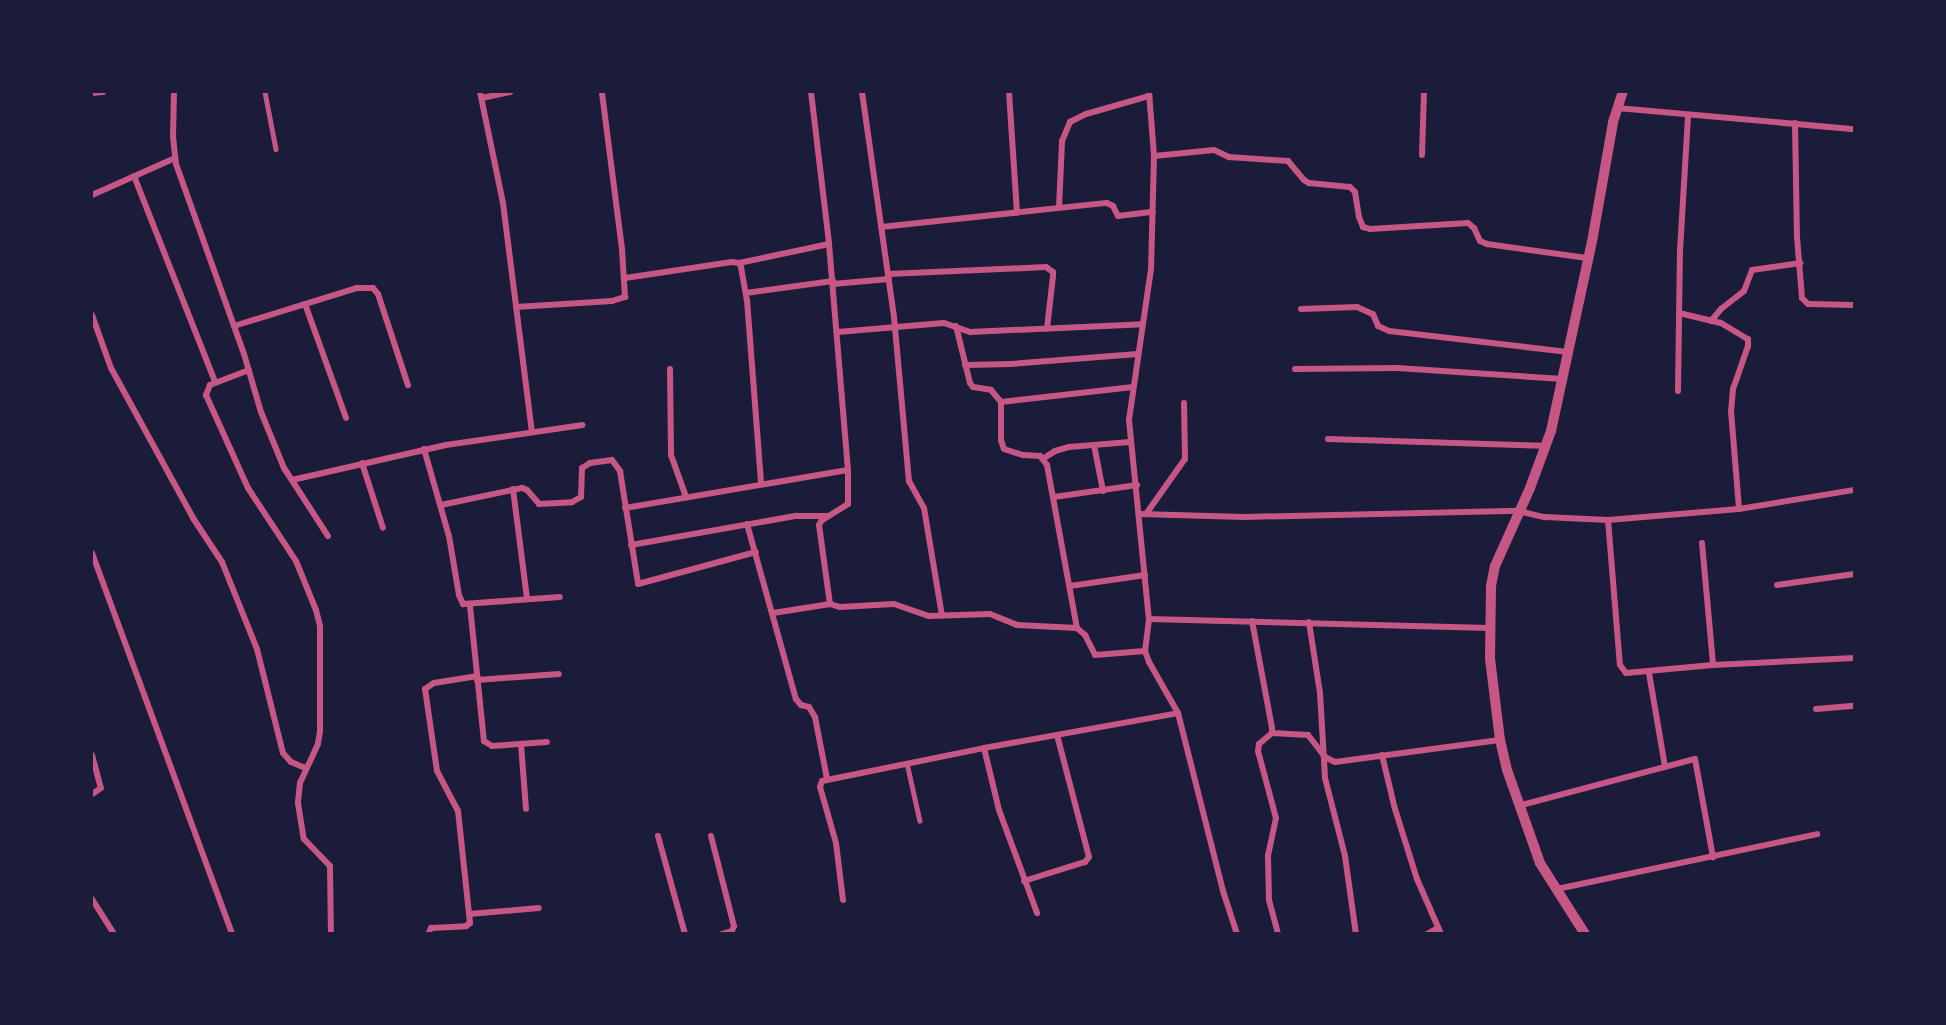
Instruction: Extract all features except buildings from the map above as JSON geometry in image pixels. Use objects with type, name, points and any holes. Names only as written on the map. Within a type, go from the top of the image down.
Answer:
[{"type":"street","points":[[92,93],[103,92]]},
{"type":"street","points":[[174,92],[175,158],[273,446],[328,536]]},
{"type":"street","points":[[510,92],[481,95],[500,184],[532,432]]},
{"type":"street","points":[[516,307],[621,300],[626,292],[602,92]]},
{"type":"street","points":[[811,92],[838,332],[848,470],[848,504],[828,516],[819,525],[818,531],[830,604]]},
{"type":"street","points":[[862,92],[895,327],[909,481],[924,508],[942,616]]},
{"type":"street","points":[[1009,92],[1017,213]]},
{"type":"street","points":[[1422,155],[1424,92]]},
{"type":"street","points":[[1585,933],[1540,863],[1518,806],[1500,740],[1490,659],[1491,586],[1496,566],[1546,446],[1563,379],[1617,108],[1623,92]]},
{"type":"street","points":[[1059,208],[1062,141],[1070,122],[1086,114],[1149,94],[1155,156],[1151,269],[1129,420],[1130,442],[1143,514],[1149,619],[1145,651],[1178,714],[1223,891],[1237,933]]},
{"type":"street","points":[[1617,108],[1688,115],[1735,116],[1854,129]]},
{"type":"street","points":[[1678,391],[1679,313],[1688,115]]},
{"type":"street","points":[[1795,123],[1802,297],[1805,302],[1854,304]]},
{"type":"street","points":[[1155,156],[1214,150],[1229,157],[1288,161],[1304,180],[1310,183],[1350,187],[1355,192],[1359,217],[1364,227],[1370,229],[1468,223],[1474,228],[1480,241],[1487,244],[1587,258]]},
{"type":"street","points":[[92,195],[175,158]]},
{"type":"street","points":[[134,176],[215,382]]},
{"type":"street","points":[[881,227],[1107,203],[1113,206],[1118,216],[1152,212]]},
{"type":"street","points":[[625,278],[739,263],[829,244]]},
{"type":"street","points":[[739,263],[746,293],[761,483]]},
{"type":"street","points":[[1711,321],[1720,309],[1744,291],[1752,270],[1800,263]]},
{"type":"street","points":[[746,293],[888,277],[1046,267],[1053,272],[1047,329]]},
{"type":"street","points":[[234,326],[357,288],[373,288],[378,294],[408,385]]},
{"type":"street","points":[[305,304],[346,418]]},
{"type":"street","points":[[1301,309],[1358,307],[1373,314],[1378,326],[1389,331],[1567,352]]},
{"type":"street","points":[[1679,313],[1729,327],[1748,339],[1748,346],[1733,389],[1731,411],[1739,509]]},
{"type":"street","points":[[92,315],[121,386],[193,518],[222,562],[257,650],[283,753],[291,762],[305,768]]},
{"type":"street","points":[[838,332],[944,323],[970,332],[1143,324]]},
{"type":"street","points":[[956,326],[965,365],[974,387],[991,390],[1001,402],[1001,440],[1004,449],[1044,458],[1063,448],[1130,442]]},
{"type":"street","points":[[965,365],[1011,364],[1138,354]]},
{"type":"street","points":[[1295,369],[1397,368],[1563,379]]},
{"type":"street","points":[[670,369],[671,455],[686,497]]},
{"type":"street","points":[[249,370],[215,382],[206,389],[206,395],[217,425],[248,488],[296,561],[320,626],[320,731],[314,755],[305,768],[297,803],[298,818],[304,839],[330,866],[331,933]]},
{"type":"street","points":[[1001,402],[1133,387]]},
{"type":"street","points":[[1143,514],[1185,459],[1185,403]]},
{"type":"street","points":[[292,480],[424,449],[583,425]]},
{"type":"street","points":[[1328,439],[1546,446]]},
{"type":"street","points":[[1094,445],[1102,491]]},
{"type":"street","points":[[424,449],[441,505],[460,601],[470,606],[560,597]]},
{"type":"street","points":[[1044,458],[1054,497],[1077,628]]},
{"type":"street","points":[[441,505],[513,489],[527,489],[539,504],[572,502],[581,498],[582,468],[590,463],[612,460],[620,471],[634,574],[640,585],[756,552]]},
{"type":"street","points":[[362,463],[383,528]]},
{"type":"street","points":[[626,508],[761,483],[848,470]]},
{"type":"street","points":[[1054,497],[1137,486]]},
{"type":"street","points":[[513,489],[527,599]]},
{"type":"street","points":[[1143,514],[1244,517],[1518,511],[1545,518],[1608,520],[1739,509],[1854,490]]},
{"type":"street","points":[[631,545],[796,516],[828,516]]},
{"type":"street","points":[[1608,520],[1620,664],[1626,673],[1649,673],[1713,664],[1854,658]]},
{"type":"street","points":[[747,524],[796,699],[801,705],[809,707],[815,717],[827,779]]},
{"type":"street","points":[[1702,543],[1713,664]]},
{"type":"street","points":[[92,553],[232,933]]},
{"type":"street","points":[[1778,585],[1854,573]]},
{"type":"street","points":[[1070,586],[1145,575]]},
{"type":"street","points":[[773,613],[830,604],[840,607],[885,603],[905,607],[923,615],[984,613],[1017,625],[1077,628],[1085,635],[1095,656],[1145,651]]},
{"type":"street","points":[[470,606],[484,741],[492,746],[547,742]]},
{"type":"street","points":[[1149,619],[1490,628]]},
{"type":"street","points":[[1252,621],[1272,733]]},
{"type":"street","points":[[1309,622],[1320,693],[1325,778],[1345,856],[1356,933]]},
{"type":"street","points":[[1649,673],[1665,767]]},
{"type":"street","points":[[428,933],[431,928],[468,926],[469,914],[458,811],[436,771],[425,689],[435,683],[477,678],[559,674]]},
{"type":"street","points":[[1816,709],[1854,706]]},
{"type":"street","points":[[843,900],[836,843],[820,787],[822,781],[984,748],[1178,714]]},
{"type":"street","points":[[1278,933],[1269,900],[1268,856],[1276,818],[1258,751],[1259,744],[1272,733],[1308,735],[1325,757],[1335,762],[1500,740]]},
{"type":"street","points":[[1024,881],[1085,862],[1089,857],[1057,735]]},
{"type":"street","points":[[521,744],[526,809]]},
{"type":"street","points":[[984,748],[999,810],[1037,913]]},
{"type":"street","points":[[92,755],[101,788],[92,794]]},
{"type":"street","points":[[1382,755],[1410,860],[1439,931],[1427,933]]},
{"type":"street","points":[[1518,806],[1665,767],[1697,761],[1713,857]]},
{"type":"street","points":[[1556,890],[1817,834]]},
{"type":"street","points":[[658,836],[685,933]]},
{"type":"street","points":[[711,836],[734,926],[732,932],[722,933]]},
{"type":"street","points":[[92,899],[114,933]]},
{"type":"street","points":[[469,914],[539,908]]},
{"type":"lane","points":[[266,92],[276,149]]},
{"type":"lane","points":[[907,763],[920,821]]}]
